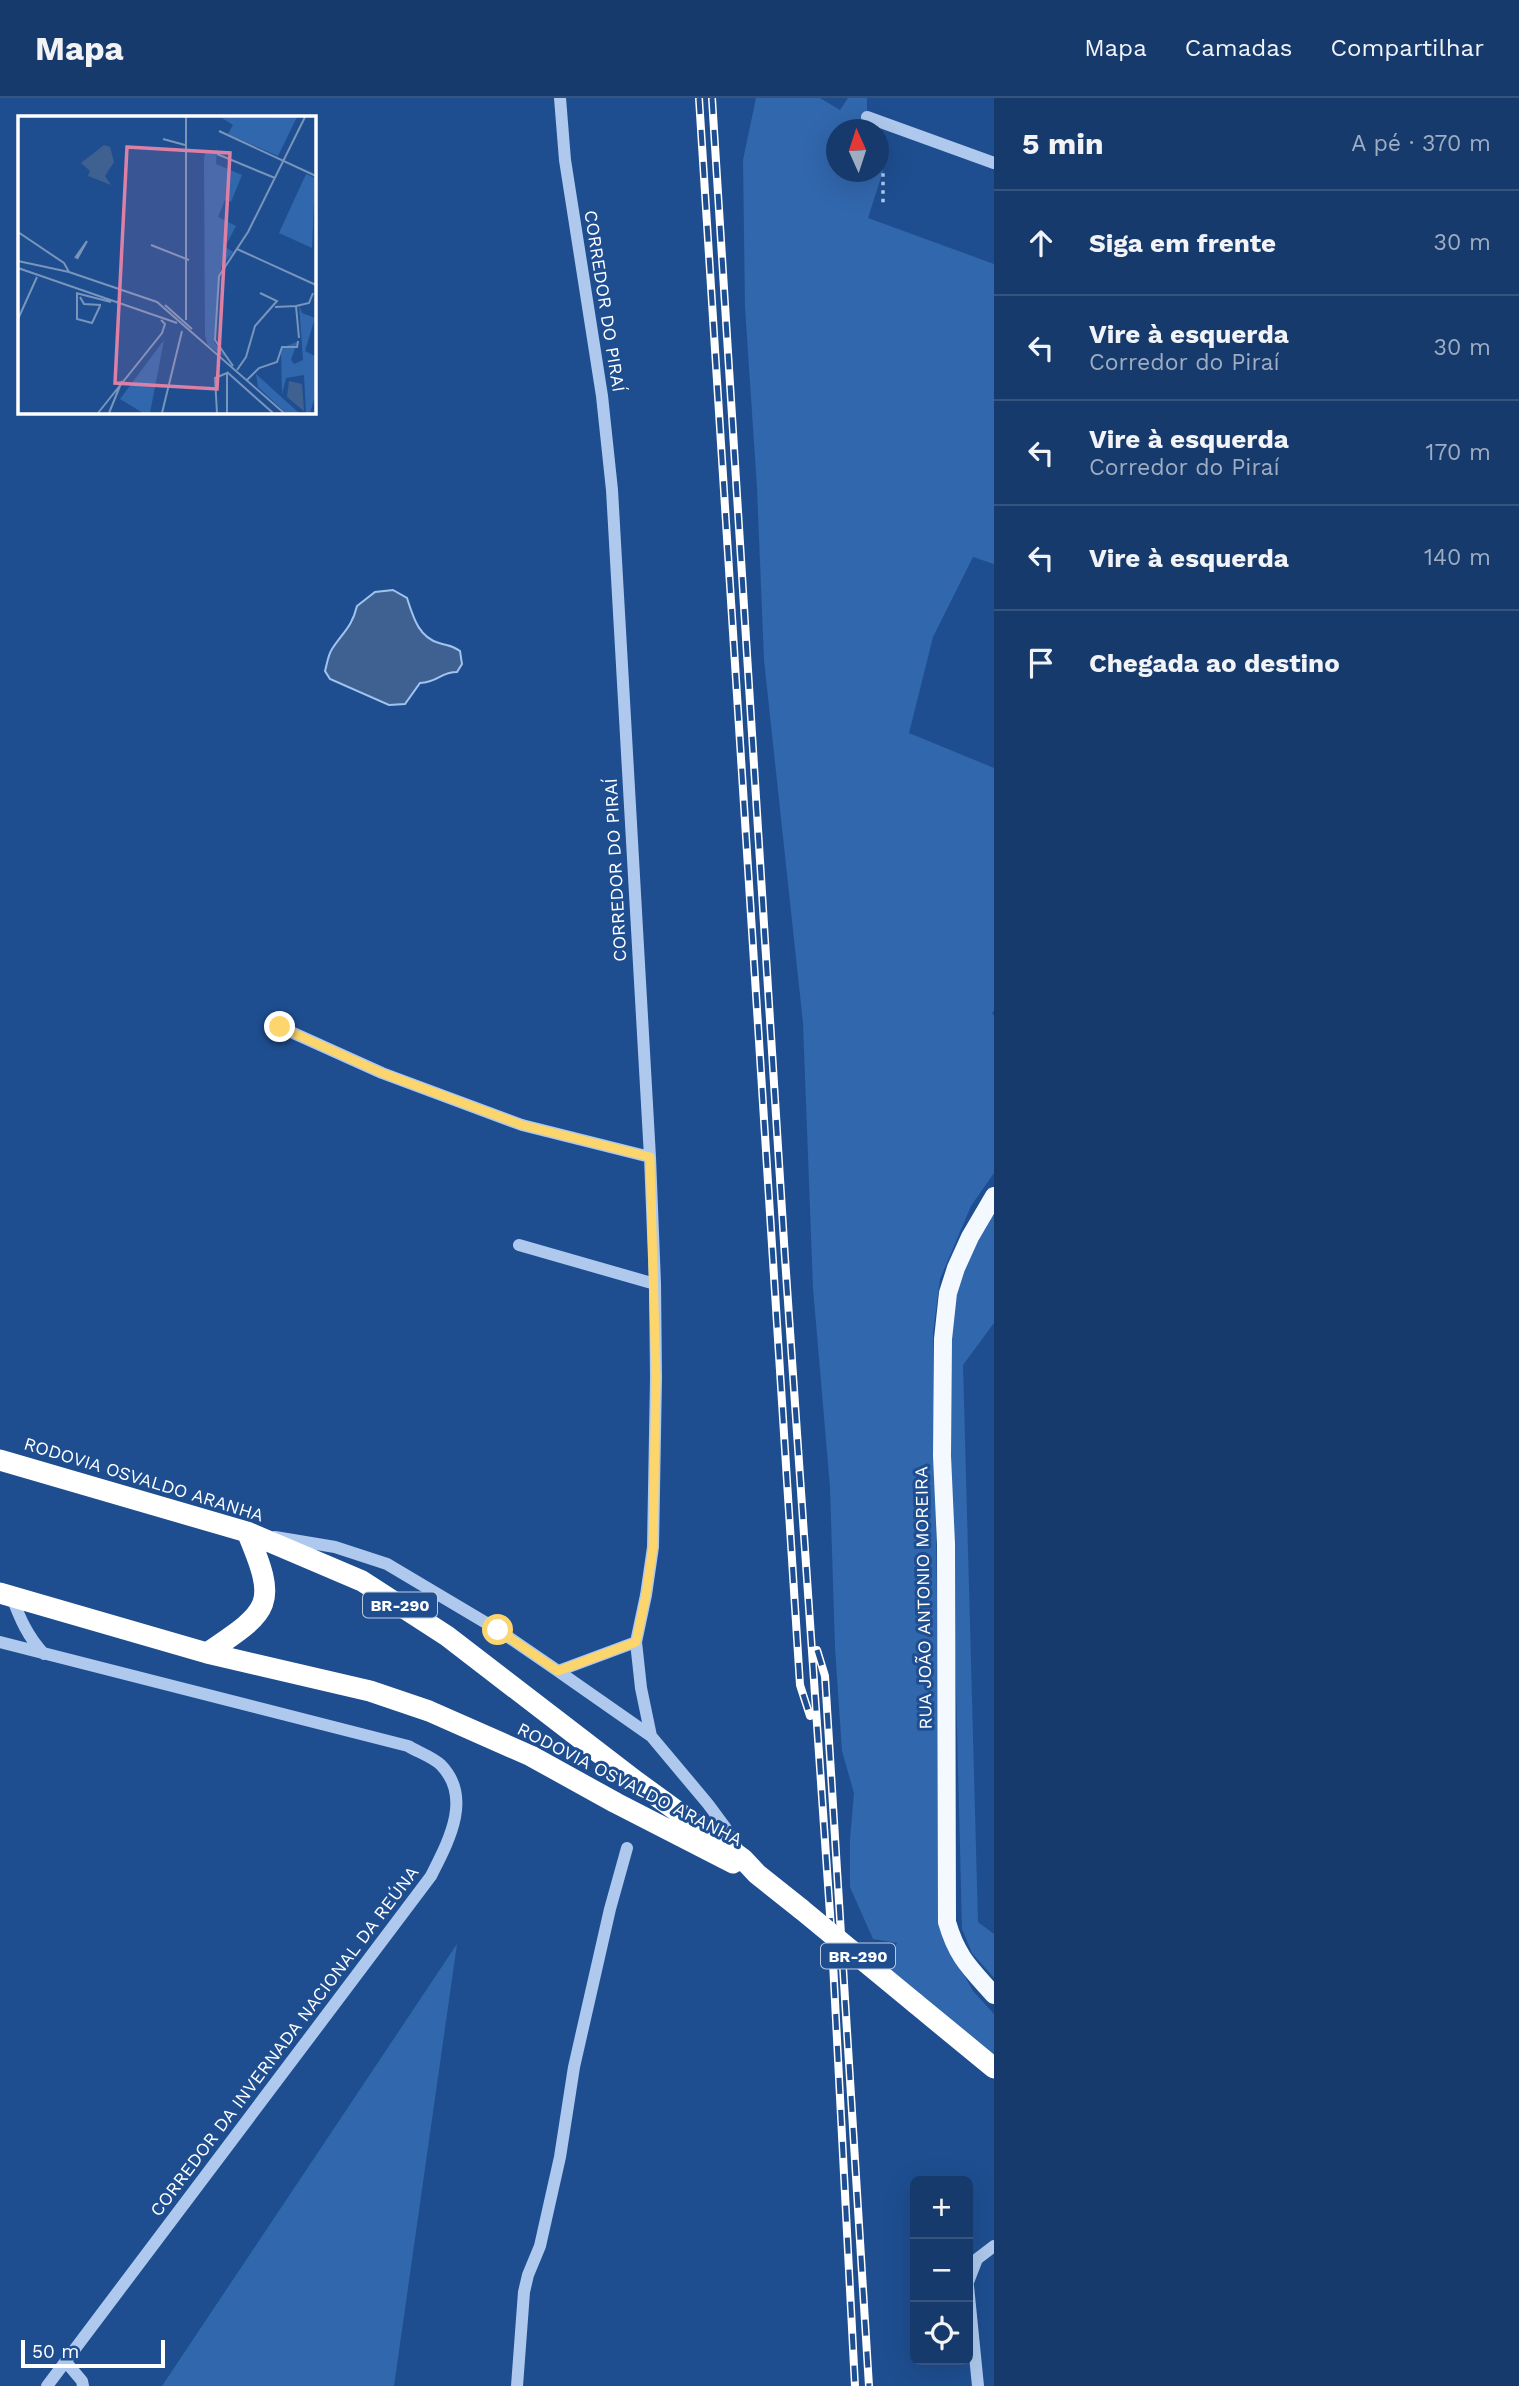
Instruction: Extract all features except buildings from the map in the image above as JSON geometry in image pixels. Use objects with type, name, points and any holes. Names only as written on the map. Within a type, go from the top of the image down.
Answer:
[{"type":"highway","name":"RODOVIA OSVALDO ARANHA","points":[[0,1460],[247,1532],[362,1581],[447,1636],[750,1866],[994,2068]]},
{"type":"highway","points":[[207,1653],[248,1626],[264,1604],[266,1583],[247,1532]]},
{"type":"highway","name":"RODOVIA OSVALDO ARANHA","points":[[6,1595],[207,1653],[370,1691],[429,1711],[531,1756],[695,1845],[750,1866]]},
{"type":"main road","name":"RUA JOÃO ANTONIO MOREIRA","points":[[994,1196],[970,1237],[948,1293],[943,1339],[942,1456],[946,1544],[947,1922],[954,1945],[967,1965],[994,1995]]},
{"type":"street","name":"CORREDOR DO PIRAÍ","points":[[560,98],[565,160],[603,397],[612,490],[650,1157],[656,1378],[653,1547],[636,1642],[641,1688],[651,1736]]},
{"type":"street","points":[[867,117],[994,163]]},
{"type":"street","points":[[280,1027],[382,1073],[522,1125],[650,1157]]},
{"type":"street","points":[[519,1245],[654,1284]]},
{"type":"street","points":[[247,1532],[335,1547],[387,1564],[498,1630],[651,1736],[725,1827],[750,1866]]},
{"type":"street","points":[[6,1595],[32,1640],[45,1654]]},
{"type":"street","name":"CORREDOR DA INVERNADA NACIONAL DA REÚNA","points":[[0,1642],[408,1746],[440,1764],[456,1785],[456,1812],[453,1823],[447,1844],[431,1876],[47,2386]]},
{"type":"street","points":[[558,1671],[636,1642]]},
{"type":"street","points":[[517,2386],[524,2292],[540,2246],[560,2157],[574,2067],[610,1909],[627,1848]]},
{"type":"street","points":[[973,2270],[977,2259],[994,2245]]},
{"type":"street","points":[[970,2302],[978,2386]]},
{"type":"street","points":[[66,2362],[83,2386]]},
{"type":"path","points":[[883,182],[883,203]]},
{"type":"shaded area","points":[[756,98],[820,98],[840,110],[848,98],[867,98],[868,119],[826,119],[826,182],[879,182],[868,218],[994,264],[994,564],[973,557],[933,637],[909,733],[994,768],[994,1173],[971,1206],[940,1279],[933,1333],[942,1935],[973,1991],[994,2014],[994,2056],[883,1966],[897,1943],[873,1939],[850,1887],[854,1793],[842,1751],[835,1647],[830,1487],[813,1288],[803,1023],[764,660],[757,488],[745,307],[743,160]]},
{"type":"shaded area","points":[[393,590],[407,598],[421,631],[432,640],[460,651],[462,664],[457,672],[420,683],[405,704],[389,705],[330,679],[325,671],[331,651],[350,624],[357,606],[375,592]]},
{"type":"shaded area","points":[[994,1209],[994,1323],[963,1365],[978,1922],[994,1934],[994,1978],[972,1953],[962,1929],[947,1322],[962,1266]]},
{"type":"shaded area","points":[[457,1944],[394,2386],[162,2386]]},
{"type":"railway","points":[[699,98],[800,1685],[810,1716]]},
{"type":"railway","points":[[712,98],[785,1258],[832,1943],[855,2386]]},
{"type":"railway","points":[[817,1650],[825,1676],[869,2386]]},
{"type":"route","points":[[280,1027],[382,1073],[522,1125],[650,1157],[656,1378],[653,1547],[636,1642],[558,1671],[498,1630]]}]
